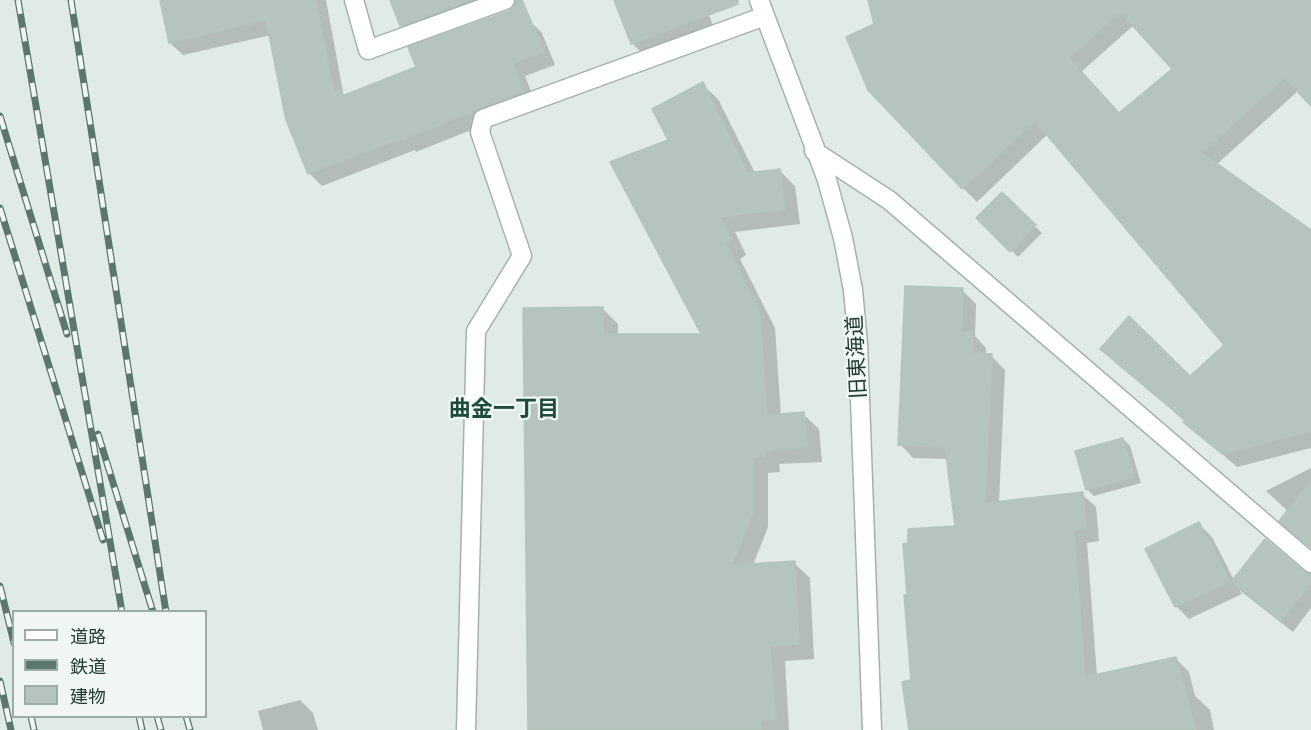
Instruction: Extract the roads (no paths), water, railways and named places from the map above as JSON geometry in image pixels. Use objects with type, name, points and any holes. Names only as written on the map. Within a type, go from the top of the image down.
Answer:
[{"type":"street","points":[[354,0],[368,50],[504,0]]},
{"type":"street","points":[[466,730],[476,331],[522,256],[480,132],[483,119],[762,8]]},
{"type":"street","name":"旧東海道","points":[[762,8],[826,180],[843,238],[853,290],[858,344],[872,730]]},
{"type":"street","points":[[814,151],[889,200],[1311,563]]},
{"type":"railway","points":[[18,0],[122,610]]},
{"type":"railway","points":[[71,0],[166,610]]},
{"type":"railway","points":[[0,116],[67,334]]},
{"type":"railway","points":[[0,208],[103,540]]},
{"type":"railway","points":[[98,434],[152,610]]},
{"type":"railway","points":[[0,586],[12,635]]},
{"type":"railway","points":[[0,681],[11,730]]},
{"type":"railway","points":[[31,718],[34,730]]},
{"type":"railway","points":[[139,718],[142,730]]},
{"type":"railway","points":[[158,718],[161,730]]},
{"type":"railway","points":[[187,718],[190,730]]},
{"type":"district","name":"曲金一丁目","points":[[504,409]]}]
